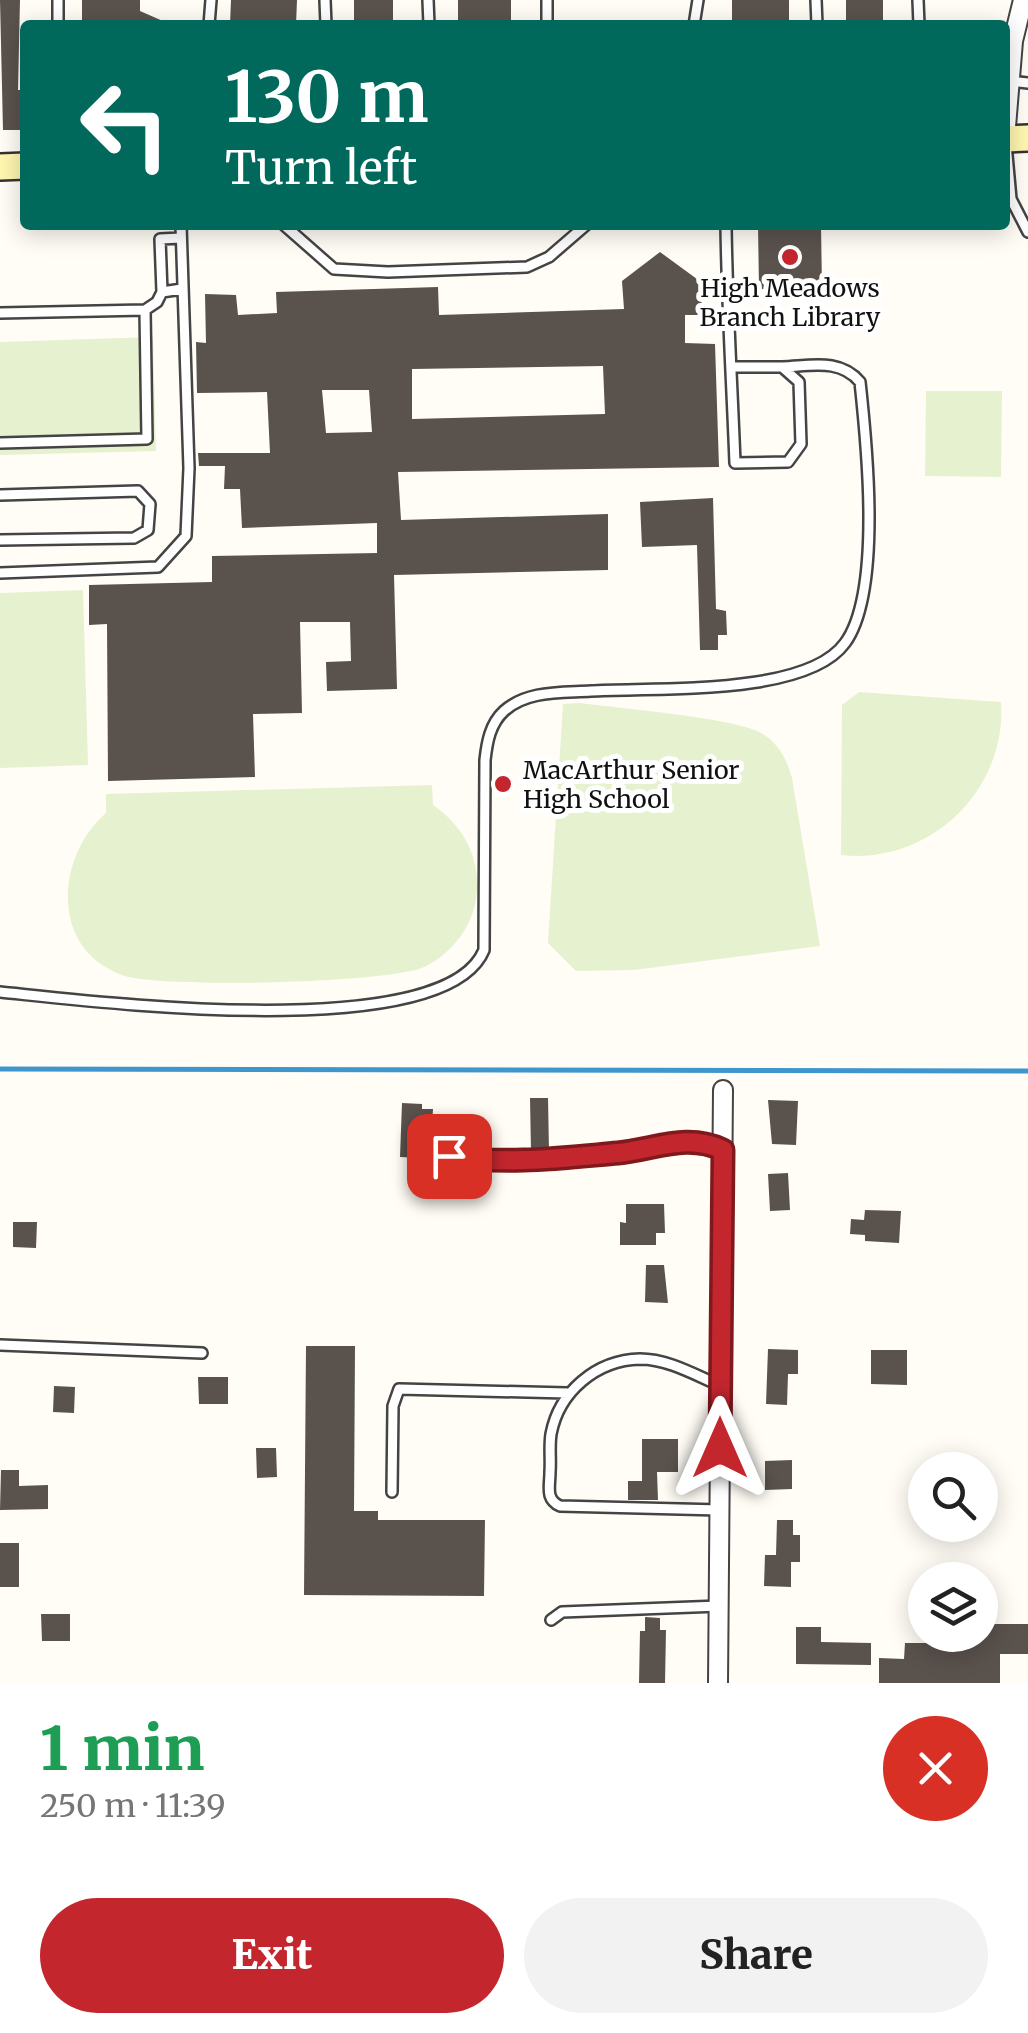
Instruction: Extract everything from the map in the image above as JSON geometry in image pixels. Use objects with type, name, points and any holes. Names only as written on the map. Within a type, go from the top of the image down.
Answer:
[{"type":"street","points":[[1010,48],[1023,0]]},
{"type":"street","points":[[1010,55],[1019,82],[1010,119]]},
{"type":"street","points":[[718,1683],[723,1090]]},
{"type":"lane","points":[[1010,183],[1012,200],[1028,232]]},
{"type":"lane","points":[[0,574],[158,567],[186,536],[190,468],[181,230]]},
{"type":"lane","points":[[290,230],[334,269],[388,272],[527,267],[549,257],[580,230]]},
{"type":"lane","points":[[726,230],[736,463],[788,462],[801,444],[799,382],[782,367]]},
{"type":"lane","points":[[0,314],[145,310],[157,302],[162,292],[160,239],[181,238]]},
{"type":"lane","points":[[162,292],[182,288]]},
{"type":"lane","points":[[0,443],[147,439],[145,310]]},
{"type":"lane","points":[[0,992],[260,1011],[347,1007],[439,992],[478,966],[484,950],[485,760],[488,738],[505,710],[542,694],[770,681],[822,665],[844,645],[856,625],[868,581],[860,382],[850,370],[834,364],[731,367]]},
{"type":"lane","points":[[0,495],[138,491],[150,504],[148,530],[134,538],[0,540]]},
{"type":"lane","points":[[449,1156],[516,1162],[624,1152],[696,1140],[723,1150]]},
{"type":"lane","points":[[0,1344],[202,1352]]},
{"type":"lane","points":[[392,1492],[392,1406],[399,1389],[567,1393],[602,1369],[635,1360],[668,1364],[721,1386]]},
{"type":"lane","points":[[567,1393],[549,1448],[548,1491],[553,1503],[572,1508],[720,1510]]},
{"type":"lane","points":[[551,1620],[562,1612],[719,1606]]},
{"type":"green space","points":[[153,337],[156,451],[0,455],[0,342]]},
{"type":"green space","points":[[926,391],[1002,391],[1001,477],[925,476]]},
{"type":"green space","points":[[83,590],[88,765],[0,768],[0,593]]},
{"type":"green space","points":[[859,692],[1001,702],[999,735],[991,765],[956,816],[904,848],[873,855],[841,855],[842,705]]},
{"type":"green space","points":[[563,704],[729,723],[750,728],[774,743],[792,778],[820,946],[634,970],[576,971],[548,943]]},
{"type":"green space","points":[[432,785],[433,805],[452,821],[471,852],[477,889],[473,913],[461,935],[445,954],[424,967],[403,973],[323,980],[224,983],[144,979],[122,975],[98,962],[82,945],[72,924],[70,876],[89,831],[106,813],[106,794]]},
{"type":"building","points":[[0,0],[20,0],[20,130],[3,130]]},
{"type":"building","points":[[82,0],[140,0],[140,11],[161,20],[82,20]]},
{"type":"building","points":[[231,0],[297,0],[296,20],[230,20]]},
{"type":"building","points":[[354,0],[393,0],[393,20],[354,20]]},
{"type":"building","points":[[458,0],[511,0],[511,20],[458,20]]},
{"type":"building","points":[[732,0],[789,0],[789,20],[732,20]]},
{"type":"building","points":[[846,0],[883,0],[883,20],[846,20]]},
{"type":"building","name":"High Meadows Branch Library","points":[[758,230],[821,230],[822,288],[759,289]]},
{"type":"building","points":[[660,252],[701,282],[702,315],[685,315],[685,343],[715,344],[719,467],[398,472],[401,520],[608,514],[608,570],[394,575],[397,689],[327,691],[326,662],[351,661],[350,622],[300,622],[302,713],[253,714],[255,777],[108,781],[107,624],[89,625],[89,585],[212,582],[212,556],[377,553],[377,523],[242,528],[240,489],[224,489],[225,466],[199,466],[198,453],[270,453],[267,392],[197,393],[196,342],[206,343],[205,294],[236,295],[238,315],[277,313],[276,292],[438,287],[439,315],[624,309],[622,281]],"holes":[[[603,366],[605,414],[412,419],[412,369]],[[322,390],[369,390],[372,432],[326,433]]]},
{"type":"building","points":[[713,498],[716,609],[726,611],[727,635],[718,635],[718,650],[700,650],[697,545],[642,547],[640,502]]},
{"type":"building","points":[[530,1098],[548,1098],[549,1151],[531,1152]]},
{"type":"building","points":[[768,1100],[798,1101],[796,1145],[772,1144]]},
{"type":"building","points":[[402,1103],[433,1109],[432,1126],[422,1125],[421,1158],[400,1157]]},
{"type":"building","points":[[788,1173],[790,1210],[770,1211],[768,1174]]},
{"type":"building","points":[[626,1204],[664,1204],[665,1233],[656,1233],[656,1245],[620,1245],[620,1222],[626,1223]]},
{"type":"building","points":[[865,1210],[901,1211],[899,1243],[865,1241],[865,1235],[850,1234],[851,1219],[864,1220]]},
{"type":"building","points":[[13,1222],[37,1222],[36,1248],[13,1247]]},
{"type":"building","points":[[646,1265],[664,1265],[668,1303],[645,1302]]},
{"type":"building","points":[[306,1346],[355,1346],[354,1511],[378,1511],[378,1520],[485,1520],[484,1596],[304,1595]]},
{"type":"building","points":[[768,1349],[798,1350],[798,1374],[788,1374],[787,1405],[766,1404]]},
{"type":"building","points":[[871,1350],[907,1350],[907,1385],[871,1384]]},
{"type":"building","points":[[198,1377],[228,1377],[228,1404],[199,1404]]},
{"type":"building","points":[[54,1386],[75,1387],[74,1413],[53,1412]]},
{"type":"building","points":[[642,1439],[678,1439],[678,1472],[657,1472],[658,1500],[628,1500],[628,1481],[642,1481]]},
{"type":"building","points":[[256,1448],[276,1448],[277,1477],[257,1478]]},
{"type":"building","points":[[792,1460],[792,1489],[765,1490],[765,1461]]},
{"type":"building","points":[[1,1470],[19,1470],[19,1486],[48,1485],[48,1509],[0,1510]]},
{"type":"building","points":[[777,1520],[793,1520],[793,1535],[800,1535],[800,1562],[791,1562],[791,1587],[764,1586],[765,1555],[776,1555]]},
{"type":"building","points":[[0,1543],[19,1543],[19,1587],[0,1587]]},
{"type":"building","points":[[41,1614],[70,1614],[70,1641],[42,1641]]},
{"type":"building","points":[[645,1617],[660,1618],[660,1630],[666,1630],[665,1683],[639,1683],[640,1631],[645,1631]]},
{"type":"building","points":[[998,1624],[1028,1624],[1028,1654],[1000,1654],[1000,1683],[879,1683],[879,1658],[904,1659],[905,1643],[908,1652],[998,1652]]},
{"type":"building","points":[[796,1627],[821,1627],[821,1642],[871,1643],[871,1665],[796,1664]]},
{"type":"waterway","points":[[0,1069],[1028,1071]]},
{"type":"place","name":"High Meadows Branch Library","points":[[790,257]]},
{"type":"place","name":"MacArthur Senior High School","points":[[503,784]]},
{"type":"route","points":[[449,1156],[516,1162],[649,1149],[696,1140],[723,1150],[720,1448]]}]
